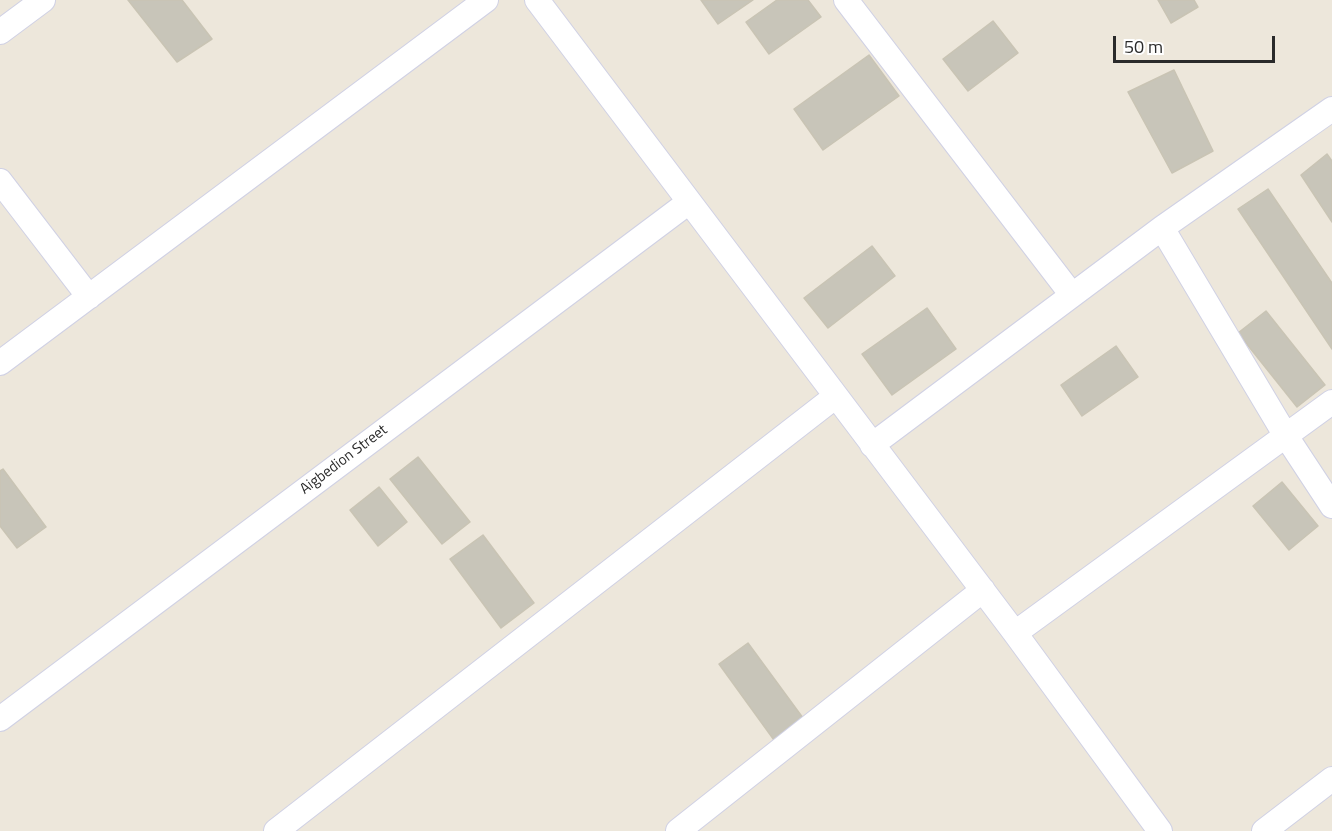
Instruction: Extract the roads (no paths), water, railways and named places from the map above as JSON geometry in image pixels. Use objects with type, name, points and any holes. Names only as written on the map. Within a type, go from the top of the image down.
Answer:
[{"type":"street","points":[[0,32],[43,0]]},
{"type":"street","points":[[0,363],[486,0]]},
{"type":"street","points":[[846,0],[1072,295]]},
{"type":"street","points":[[550,4],[689,202],[983,590],[1160,831]]},
{"type":"street","points":[[872,445],[1162,228],[1332,109]]},
{"type":"street","points":[[0,181],[89,297]]},
{"type":"street","name":"Aigbedion Street","points":[[0,719],[689,202]]},
{"type":"street","points":[[1162,228],[1286,436],[1332,506]]},
{"type":"street","points":[[276,831],[836,396]]},
{"type":"street","points":[[1015,633],[1332,402]]},
{"type":"street","points":[[678,831],[983,590]]},
{"type":"street","points":[[1264,831],[1332,779]]}]
